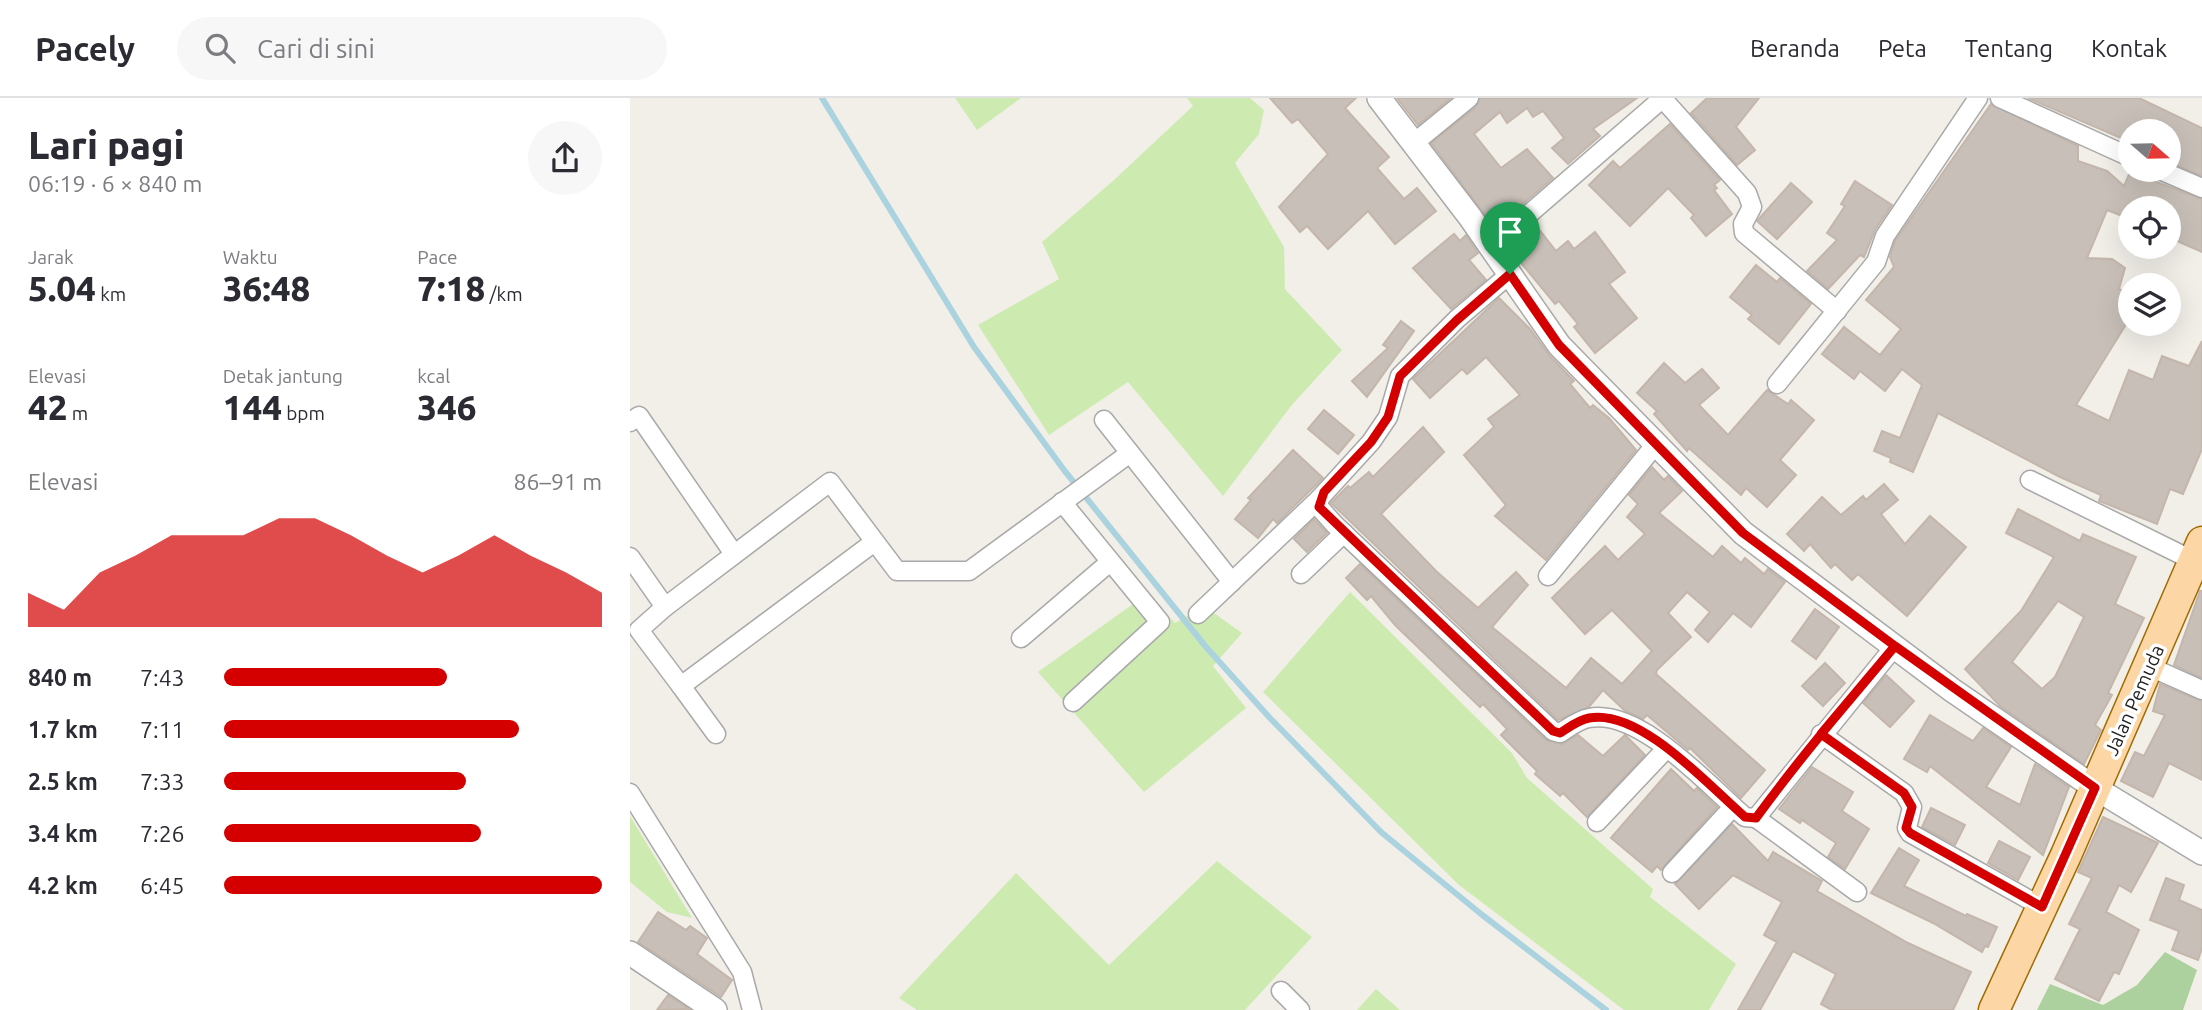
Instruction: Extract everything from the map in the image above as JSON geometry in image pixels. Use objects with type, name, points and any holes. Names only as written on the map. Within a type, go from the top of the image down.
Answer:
[{"type":"main road","name":"Jalan Pemuda","points":[[1994,1010],[2198,552]]},
{"type":"street","points":[[1379,98],[1491,247],[1559,345],[1743,533],[1895,646],[2095,788],[2202,852]]},
{"type":"street","points":[[1414,143],[1469,98]]},
{"type":"street","points":[[1491,247],[1663,98],[1747,193],[1752,207],[1743,224],[1744,233],[1837,311]]},
{"type":"street","points":[[1777,384],[1876,262],[1885,236],[1978,98]]},
{"type":"street","points":[[2000,98],[2118,152]]},
{"type":"street","points":[[2181,179],[2202,188]]},
{"type":"street","points":[[1198,614],[1319,499],[1371,442],[1388,417],[1400,376],[1409,365],[1510,274]]},
{"type":"street","points":[[630,422],[639,416],[734,554]]},
{"type":"street","points":[[1104,420],[1232,582]]},
{"type":"street","points":[[1548,576],[1656,444]]},
{"type":"street","points":[[716,734],[639,630],[665,607],[830,482],[873,543],[897,571],[970,571],[1130,453]]},
{"type":"street","points":[[2030,480],[2198,552]]},
{"type":"street","points":[[1068,499],[1110,562],[1160,622],[1073,702]]},
{"type":"street","points":[[1319,499],[1319,507],[1344,533],[1553,731],[1560,733],[1588,718],[1619,719],[1646,733],[1745,817],[1756,818],[1857,892]]},
{"type":"street","points":[[1301,574],[1344,533]]},
{"type":"street","points":[[681,687],[873,543]]},
{"type":"street","points":[[630,557],[665,607]]},
{"type":"street","points":[[1021,638],[1110,562]]},
{"type":"street","points":[[1756,818],[1821,734],[1895,646]]},
{"type":"street","points":[[2148,666],[2202,690]]},
{"type":"street","points":[[1821,734],[1904,793],[1912,807],[1906,828],[1910,833],[2042,907]]},
{"type":"street","points":[[1597,822],[1666,749]]},
{"type":"street","points":[[630,793],[742,972],[752,1010]]},
{"type":"street","points":[[1672,873],[1733,807]]},
{"type":"street","points":[[630,953],[715,1010]]},
{"type":"street","points":[[1281,991],[1300,1010]]},
{"type":"green space","points":[[955,98],[1021,98],[977,130]]},
{"type":"green space","points":[[1187,98],[1250,98],[1264,110],[1259,134],[1235,163],[1284,247],[1285,289],[1342,350],[1291,406],[1223,496],[1128,382],[1049,435],[978,325],[1059,279],[1042,242],[1114,180],[1193,106]]},
{"type":"green space","points":[[1350,592],[1512,753],[1527,778],[1653,889],[1650,897],[1736,964],[1709,1010],[1624,1010],[1459,885],[1263,692]]},
{"type":"green space","points":[[1147,594],[1175,623],[1204,606],[1242,633],[1213,666],[1246,708],[1144,792],[1038,672]]},
{"type":"green space","points":[[630,816],[692,918],[667,912],[630,882]]},
{"type":"green space","points":[[1217,861],[1312,937],[1245,1010],[917,1010],[899,998],[1016,873],[1109,965]]},
{"type":"green space","points":[[2165,952],[2197,970],[2183,1010],[2037,1010],[2050,984],[2103,1005],[2137,985]]},
{"type":"green space","points":[[1376,989],[1400,1010],[1357,1010]]},
{"type":"building","points":[[1270,98],[1356,98],[1345,108],[1389,157],[1377,168],[1404,199],[1417,188],[1436,211],[1395,244],[1368,211],[1328,249],[1307,226],[1300,232],[1279,207],[1328,154],[1298,119],[1292,123]]},
{"type":"building","points":[[1397,98],[1451,98],[1418,125]]},
{"type":"building","points":[[1480,98],[1637,98],[1593,129],[1600,136],[1568,164],[1552,148],[1564,138],[1543,111],[1533,117],[1527,108],[1507,123],[1500,112],[1474,134],[1501,168],[1527,149],[1553,178],[1495,228],[1431,143],[1476,107]]},
{"type":"building","points":[[1707,98],[1759,98],[1736,127],[1755,150],[1737,165],[1691,113]]},
{"type":"building","points":[[2028,98],[2139,98],[2202,128],[2202,176],[2181,167],[2181,119],[2118,119],[2118,137]]},
{"type":"building","points":[[1991,104],[2078,146],[2078,161],[2107,171],[2124,186],[2126,182],[2157,182],[2202,199],[2202,252],[2181,243],[2181,196],[2118,196],[2118,214],[2107,210],[2087,258],[2112,259],[2125,268],[2124,273],[2118,273],[2119,336],[2076,405],[2109,421],[2129,370],[2153,380],[2162,356],[2189,366],[2202,341],[2202,449],[2183,494],[2170,489],[2157,524],[2099,501],[2101,495],[2060,477],[1938,413],[1913,472],[1874,451],[1882,431],[1900,438],[1922,385],[1902,369],[1885,391],[1860,371],[1854,379],[1822,354],[1844,327],[1880,355],[1901,329],[1866,300],[1894,267],[1890,257],[1895,241]]},
{"type":"building","points":[[1670,124],[1720,180],[1714,185],[1717,188],[1714,190],[1732,214],[1706,236],[1691,218],[1694,215],[1668,188],[1630,226],[1589,185],[1613,161],[1620,168]]},
{"type":"building","points":[[1855,181],[1892,205],[1875,230],[1864,257],[1860,255],[1828,289],[1807,271],[1837,240],[1827,233],[1845,206],[1841,204]]},
{"type":"building","points":[[1791,183],[1812,202],[1777,239],[1757,221]]},
{"type":"building","points":[[1535,224],[1556,251],[1568,241],[1574,249],[1595,232],[1625,272],[1609,284],[1637,318],[1595,353],[1574,327],[1578,324],[1559,301],[1555,304],[1508,247]]},
{"type":"building","points":[[1454,234],[1460,241],[1466,235],[1478,253],[1469,260],[1486,280],[1451,309],[1413,268]]},
{"type":"building","points":[[1756,265],[1777,282],[1780,278],[1811,304],[1779,344],[1748,319],[1752,315],[1730,297]]},
{"type":"building","points":[[1499,298],[1530,329],[1549,355],[1574,381],[1570,384],[1590,408],[1593,405],[1609,418],[1636,450],[1546,560],[1495,516],[1506,505],[1464,455],[1494,427],[1488,419],[1520,395],[1486,357],[1467,374],[1462,369],[1430,398],[1413,379]]},
{"type":"building","points":[[1401,321],[1414,331],[1367,397],[1352,381],[1388,348],[1383,345]]},
{"type":"building","points":[[1664,363],[1685,383],[1702,369],[1719,388],[1699,405],[1728,435],[1767,390],[1788,404],[1791,400],[1814,420],[1780,460],[1796,475],[1767,507],[1746,488],[1741,495],[1689,448],[1687,451],[1654,414],[1657,411],[1637,393]]},
{"type":"building","points":[[1324,410],[1354,435],[1338,454],[1308,429]]},
{"type":"building","points":[[1423,427],[1444,452],[1381,514],[1436,571],[1478,608],[1516,572],[1528,585],[1492,627],[1566,688],[1591,658],[1622,684],[1652,651],[1612,610],[1585,634],[1552,598],[1605,546],[1618,560],[1645,534],[1627,517],[1638,504],[1629,495],[1652,467],[1664,480],[1668,476],[1682,491],[1659,513],[1713,557],[1722,546],[1741,563],[1745,558],[1764,574],[1768,569],[1785,582],[1751,627],[1733,613],[1708,642],[1695,630],[1710,612],[1687,592],[1668,613],[1691,637],[1656,674],[1765,770],[1741,798],[1690,748],[1688,750],[1647,715],[1643,719],[1625,711],[1603,690],[1589,707],[1558,720],[1331,503],[1348,486],[1350,488],[1369,472],[1373,477]]},
{"type":"building","points":[[1293,450],[1323,478],[1277,523],[1273,519],[1258,538],[1235,519],[1251,500],[1248,498]]},
{"type":"building","points":[[1884,484],[1898,500],[1881,514],[1905,544],[1930,516],[1966,547],[1907,616],[1858,574],[1852,580],[1835,564],[1831,568],[1810,544],[1804,551],[1787,534],[1822,497],[1841,515],[1863,496],[1866,500]]},
{"type":"building","points":[[2018,509],[2080,541],[2083,534],[2136,557],[2115,604],[2144,618],[2108,693],[2112,695],[2095,725],[2101,730],[2084,764],[2000,706],[1965,669],[2021,611],[2054,557],[2006,533]],"holes":[[[2058,601],[2084,617],[2055,677],[2042,689],[2012,662]]]},
{"type":"building","points":[[1314,519],[1327,533],[1307,552],[1294,539]]},
{"type":"building","points":[[1360,564],[1546,740],[1562,744],[1578,735],[1603,756],[1625,735],[1645,755],[1587,817],[1563,793],[1560,796],[1535,774],[1537,771],[1501,735],[1507,729],[1483,704],[1480,707],[1395,625],[1371,596],[1367,600],[1346,578]]},
{"type":"building","points":[[2202,591],[2202,678],[2174,665]]},
{"type":"building","points":[[1815,609],[1839,627],[1816,659],[1792,641]]},
{"type":"building","points":[[1825,663],[1845,683],[1823,706],[1802,686]]},
{"type":"building","points":[[1886,675],[1914,701],[1890,727],[1863,703]]},
{"type":"building","points":[[2160,684],[2202,701],[2202,780],[2169,763],[2153,797],[2121,781],[2135,752],[2144,756],[2165,715],[2153,711]]},
{"type":"building","points":[[1930,715],[1973,741],[1983,728],[2011,747],[1986,787],[2020,805],[2035,764],[2069,787],[2043,855],[1930,766],[1927,772],[1904,759]]},
{"type":"building","points":[[1812,767],[1853,792],[1842,811],[1869,829],[1845,869],[1828,857],[1836,843],[1802,820],[1800,823],[1779,809]]},
{"type":"building","points":[[1671,769],[1694,791],[1697,788],[1717,807],[1661,870],[1657,866],[1652,872],[1611,838]]},
{"type":"building","points":[[1931,808],[1965,825],[1955,845],[1922,827]]},
{"type":"building","points":[[2103,817],[2158,843],[2131,892],[2119,885],[2106,912],[2139,930],[2119,974],[2114,972],[2099,1001],[2055,979],[2080,929],[2069,924],[2092,878],[2078,872]]},
{"type":"building","points":[[1732,824],[1768,861],[1773,852],[1822,881],[1817,891],[1908,943],[1971,972],[1953,1010],[1832,1010],[1821,1004],[1836,974],[1793,951],[1760,1010],[1738,1010],[1777,942],[1764,935],[1782,902],[1733,875],[1699,909],[1675,884]]},
{"type":"building","points":[[1999,841],[2030,857],[2018,880],[1988,863]]},
{"type":"building","points":[[1899,848],[1919,860],[1904,886],[1966,916],[1967,914],[1997,927],[1988,947],[1985,946],[1982,952],[1933,923],[1871,893]]},
{"type":"building","points":[[2166,878],[2184,885],[2179,900],[2202,910],[2202,948],[2198,960],[2172,950],[2179,931],[2150,920]]},
{"type":"building","points":[[658,912],[686,930],[690,926],[707,938],[697,954],[732,980],[721,997],[638,942]]},
{"type":"building","points":[[668,995],[689,1009],[657,1010]]},
{"type":"waterway","points":[[822,98],[974,347],[1064,470],[1206,647],[1269,717],[1381,832],[1481,914],[1606,1010]]},
{"type":"route","points":[[1510,274],[1409,365],[1400,376],[1388,417],[1371,442],[1324,492],[1319,499],[1319,507],[1553,731],[1560,733],[1588,718],[1619,719],[1646,733],[1745,817],[1751,819],[1756,818],[1810,748],[1858,690],[1895,646],[1952,690],[2095,788],[2042,907],[1907,831],[1912,807],[1904,793],[1821,734],[1895,646],[1743,533],[1559,345],[1510,274]]}]
